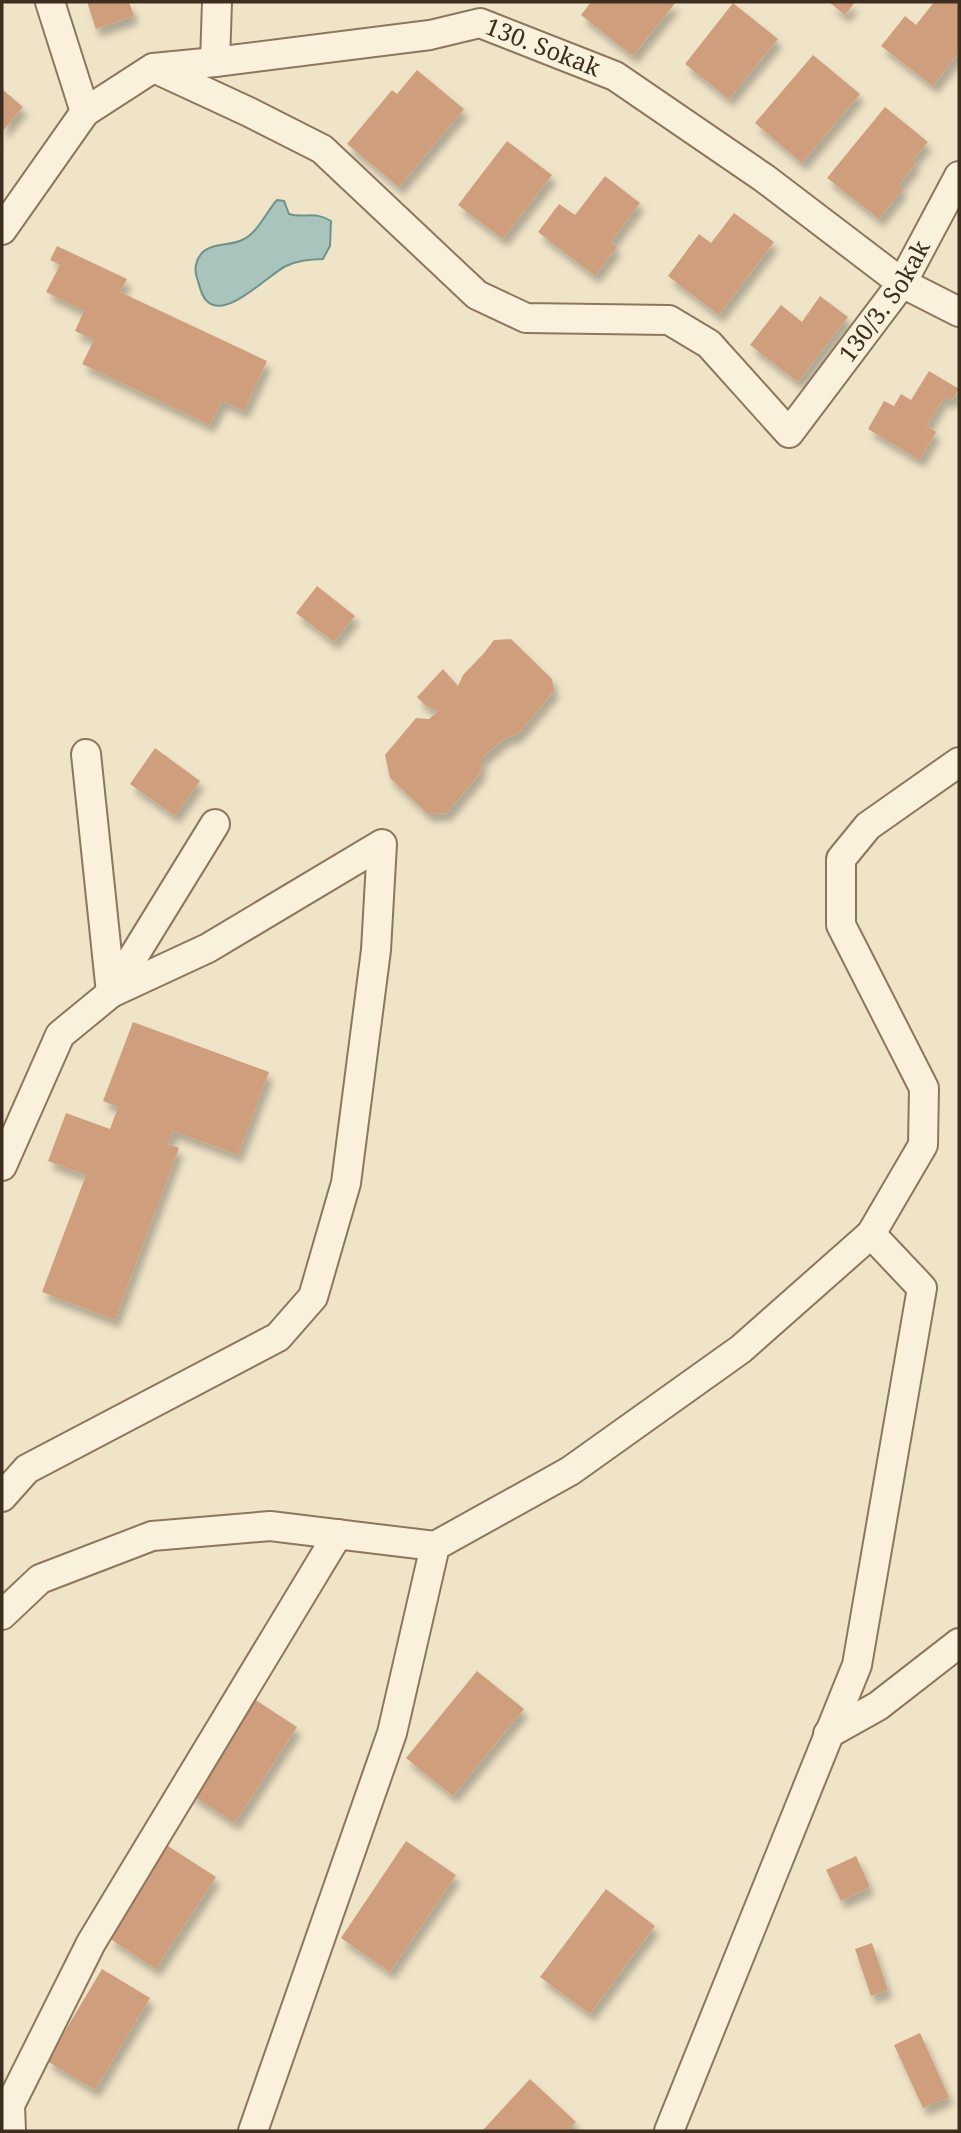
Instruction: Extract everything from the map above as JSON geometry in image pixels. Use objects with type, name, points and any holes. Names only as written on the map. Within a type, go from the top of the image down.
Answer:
[{"type":"street","points":[[50,2],[85,112]]},
{"type":"street","points":[[215,62],[217,2]]},
{"type":"street","name":"130. Sokak","points":[[2,230],[85,112],[153,68],[430,35],[477,12],[615,76],[764,178],[902,284],[959,312]]},
{"type":"street","name":"130/3. Sokak","points":[[153,68],[322,149],[477,295],[526,318],[669,320],[709,344],[789,433],[902,284],[959,177]]},
{"type":"street","points":[[86,754],[111,993]]},
{"type":"street","points":[[2,1615],[40,1579],[152,1536],[270,1526],[435,1546],[569,1471],[730,1356],[871,1234],[923,1144],[924,1088],[841,925],[841,859],[868,826],[959,762]]},
{"type":"street","points":[[111,993],[215,824]]},
{"type":"street","points":[[2,1166],[60,1035],[111,993],[208,948],[382,844],[376,950],[346,1183],[313,1297],[278,1337],[27,1469],[2,1497]]},
{"type":"street","points":[[670,2131],[857,1665],[922,1288],[871,1234]]},
{"type":"street","points":[[11,2131],[10,2105],[91,1943],[338,1534]]},
{"type":"street","points":[[253,2131],[392,1733],[435,1546]]},
{"type":"street","points":[[828,1734],[878,1706],[959,1643]]},
{"type":"water","points":[[277,200],[284,201],[289,214],[314,215],[331,221],[330,246],[323,259],[300,261],[286,266],[247,294],[226,305],[216,306],[208,302],[202,294],[196,275],[200,256],[210,248],[248,237]]},
{"type":"building","points":[[87,2],[129,2],[134,16],[96,29]]},
{"type":"building","points":[[591,2],[676,2],[633,56],[581,15]]},
{"type":"building","points":[[829,2],[855,2],[845,15]]},
{"type":"building","points":[[934,2],[959,2],[959,53],[933,86],[881,46],[905,16],[916,25]]},
{"type":"building","points":[[733,3],[778,39],[729,99],[685,64]]},
{"type":"building","points":[[813,55],[860,94],[802,163],[755,123]]},
{"type":"building","points":[[417,70],[464,109],[399,187],[347,144],[392,90],[397,94]]},
{"type":"building","points":[[2,89],[23,107],[2,132]]},
{"type":"building","points":[[885,107],[928,142],[913,160],[916,163],[899,185],[903,189],[879,219],[827,178]]},
{"type":"building","points":[[507,141],[552,175],[503,239],[458,205]]},
{"type":"building","points":[[605,176],[640,203],[611,242],[617,247],[595,276],[538,232],[559,204],[575,215]]},
{"type":"building","points":[[734,213],[774,242],[719,315],[668,276],[699,234],[711,243]]},
{"type":"building","points":[[57,246],[127,279],[120,292],[267,361],[244,411],[222,401],[210,425],[82,364],[94,340],[75,331],[84,311],[46,292],[60,265],[50,260]]},
{"type":"building","points":[[820,296],[848,317],[798,382],[750,345],[781,305],[802,322]]},
{"type":"building","points":[[929,371],[959,389],[951,401],[944,397],[927,426],[936,432],[920,460],[868,429],[884,401],[894,406],[901,394],[911,400]]},
{"type":"building","points":[[317,586],[355,616],[334,642],[296,613]]},
{"type":"building","points":[[511,639],[552,679],[554,691],[518,734],[504,739],[482,758],[481,772],[447,813],[428,814],[390,778],[385,755],[416,718],[429,719],[438,711],[426,706],[417,697],[443,669],[458,686],[463,675],[494,640]]},
{"type":"building","points":[[155,748],[200,781],[175,816],[130,784]]},
{"type":"building","points":[[133,1022],[269,1072],[238,1155],[173,1131],[168,1144],[179,1148],[115,1320],[42,1292],[86,1175],[48,1161],[66,1113],[110,1129],[118,1107],[103,1101]]},
{"type":"building","points":[[477,1671],[524,1709],[453,1796],[406,1758]]},
{"type":"building","points":[[251,1697],[297,1727],[235,1823],[189,1793]]},
{"type":"building","points":[[406,1841],[456,1875],[390,1972],[341,1938]]},
{"type":"building","points":[[168,1846],[216,1877],[156,1969],[109,1938]]},
{"type":"building","points":[[856,1856],[870,1887],[841,1901],[826,1870]]},
{"type":"building","points":[[606,1889],[655,1926],[590,2014],[540,1977]]},
{"type":"building","points":[[872,1943],[888,1990],[871,1996],[855,1949]]},
{"type":"building","points":[[102,1969],[150,1998],[95,2090],[47,2061]]},
{"type":"building","points":[[920,2033],[949,2097],[923,2108],[894,2045]]},
{"type":"building","points":[[530,2079],[576,2122],[567,2131],[482,2131]]}]
